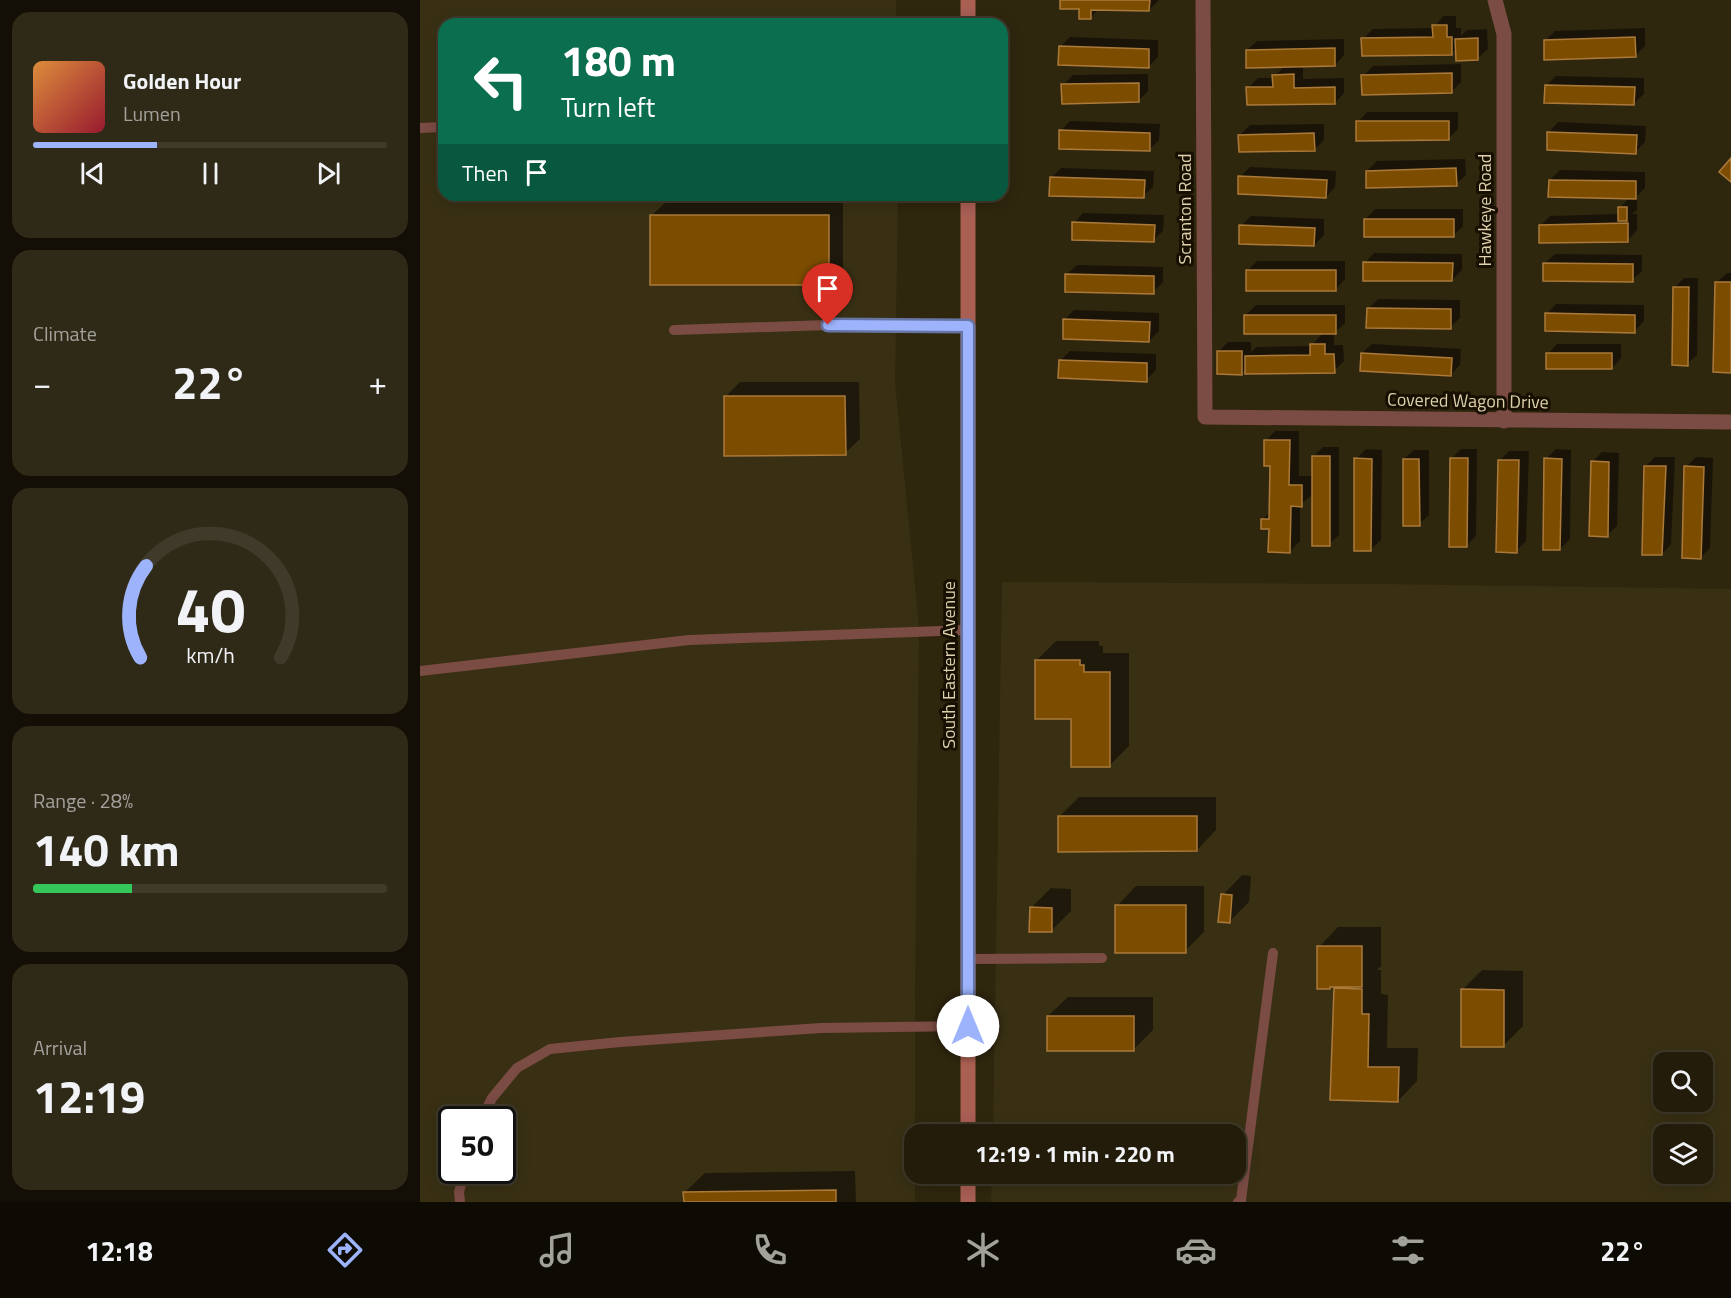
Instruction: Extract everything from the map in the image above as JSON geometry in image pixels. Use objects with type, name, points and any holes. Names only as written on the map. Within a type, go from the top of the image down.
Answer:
[{"type":"main road","points":[[968,0],[968,18]]},
{"type":"main road","name":"South Eastern Avenue","points":[[968,201],[968,1124]]},
{"type":"main road","points":[[968,1184],[968,1202]]},
{"type":"street","name":"Scranton Road","points":[[1203,0],[1205,417]]},
{"type":"street","name":"Hawkeye Road","points":[[1495,0],[1504,34],[1504,422]]},
{"type":"street","name":"Covered Wagon Drive","points":[[1205,417],[1504,422],[1731,422]]},
{"type":"lane","points":[[420,128],[438,127]]},
{"type":"lane","points":[[674,330],[828,325],[968,326]]},
{"type":"lane","points":[[420,671],[689,640],[968,630]]},
{"type":"lane","points":[[1238,1202],[1241,1200],[1274,953]]},
{"type":"lane","points":[[968,959],[1102,958]]},
{"type":"lane","points":[[488,1106],[517,1068],[550,1049],[821,1028],[968,1026]]},
{"type":"lane","points":[[460,1202],[461,1184]]},
{"type":"shaded area","points":[[420,0],[896,0],[896,18],[438,18],[438,201],[898,201],[895,383],[919,627],[915,1124],[904,1124],[904,1184],[915,1184],[915,1202],[420,1202]]},
{"type":"shaded area","points":[[1002,582],[1731,589],[1731,1202],[991,1202],[992,1184],[1246,1184],[1246,1124],[993,1124]]},
{"type":"building","points":[[1060,0],[1150,0],[1149,11],[1091,10],[1091,19],[1079,19],[1079,9],[1060,9]]},
{"type":"building","points":[[1432,25],[1447,25],[1447,37],[1452,37],[1452,55],[1362,56],[1361,38],[1433,37]]},
{"type":"building","points":[[1635,37],[1636,57],[1544,60],[1544,40]]},
{"type":"building","points":[[1478,38],[1478,60],[1456,61],[1455,39]]},
{"type":"building","points":[[1059,46],[1149,49],[1149,68],[1058,65]]},
{"type":"building","points":[[1335,48],[1335,66],[1246,68],[1246,50]]},
{"type":"building","points":[[1452,73],[1452,93],[1362,95],[1361,75]]},
{"type":"building","points":[[1294,74],[1294,88],[1335,87],[1335,104],[1247,105],[1246,87],[1273,87],[1272,75]]},
{"type":"building","points":[[1139,83],[1139,102],[1062,104],[1061,84]]},
{"type":"building","points":[[1545,85],[1635,87],[1634,105],[1544,103]]},
{"type":"building","points":[[1356,121],[1449,121],[1449,140],[1356,141]]},
{"type":"building","points":[[1059,130],[1150,133],[1150,151],[1059,149]]},
{"type":"building","points":[[1547,132],[1637,135],[1636,154],[1547,150]]},
{"type":"building","points":[[1314,133],[1315,151],[1239,152],[1238,135]]},
{"type":"building","points":[[1731,158],[1731,182],[1719,172]]},
{"type":"building","points":[[1456,168],[1457,186],[1366,188],[1366,171]]},
{"type":"building","points":[[1238,176],[1327,180],[1326,198],[1238,194]]},
{"type":"building","points":[[1050,177],[1145,180],[1144,198],[1049,196]]},
{"type":"building","points":[[1549,180],[1636,181],[1636,199],[1548,197]]},
{"type":"building","points":[[1618,207],[1627,207],[1627,221],[1618,221]]},
{"type":"building","points":[[650,215],[829,215],[829,285],[650,285]]},
{"type":"building","points":[[1364,219],[1454,219],[1454,237],[1364,237]]},
{"type":"building","points":[[1072,222],[1155,225],[1154,242],[1072,240]]},
{"type":"building","points":[[1628,223],[1628,242],[1539,243],[1539,225]]},
{"type":"building","points":[[1239,225],[1315,228],[1314,246],[1239,244]]},
{"type":"building","points":[[1363,262],[1453,263],[1452,281],[1363,281]]},
{"type":"building","points":[[1543,263],[1633,264],[1633,282],[1543,281]]},
{"type":"building","points":[[1246,270],[1336,270],[1336,291],[1246,291]]},
{"type":"building","points":[[1065,274],[1154,276],[1154,294],[1065,292]]},
{"type":"building","points":[[1715,282],[1731,282],[1731,373],[1713,372]]},
{"type":"building","points":[[1673,287],[1689,287],[1688,366],[1672,365]]},
{"type":"building","points":[[1367,308],[1451,309],[1451,329],[1366,328]]},
{"type":"building","points":[[1545,313],[1635,315],[1635,333],[1545,331]]},
{"type":"building","points":[[1244,315],[1336,315],[1336,334],[1244,334]]},
{"type":"building","points":[[1063,319],[1150,322],[1149,342],[1063,339]]},
{"type":"building","points":[[1310,344],[1325,344],[1325,354],[1334,354],[1335,373],[1245,374],[1245,356],[1310,355]]},
{"type":"building","points":[[1217,351],[1242,351],[1242,375],[1217,374]]},
{"type":"building","points":[[1361,353],[1452,358],[1451,376],[1360,371]]},
{"type":"building","points":[[1546,353],[1612,353],[1612,369],[1546,369]]},
{"type":"building","points":[[1059,360],[1147,363],[1147,382],[1058,378]]},
{"type":"building","points":[[724,396],[845,396],[846,455],[724,456]]},
{"type":"building","points":[[1264,440],[1290,440],[1289,485],[1302,485],[1302,507],[1291,506],[1290,553],[1268,552],[1269,529],[1261,529],[1261,519],[1269,519],[1270,466],[1264,466]]},
{"type":"building","points":[[1312,456],[1330,456],[1330,546],[1312,546]]},
{"type":"building","points":[[1354,458],[1372,459],[1371,551],[1354,551]]},
{"type":"building","points":[[1450,458],[1468,458],[1467,547],[1449,547]]},
{"type":"building","points":[[1544,458],[1562,459],[1560,550],[1543,550]]},
{"type":"building","points":[[1403,459],[1419,459],[1420,526],[1403,526]]},
{"type":"building","points":[[1498,460],[1519,460],[1517,553],[1496,552]]},
{"type":"building","points":[[1591,461],[1609,462],[1608,537],[1589,536]]},
{"type":"building","points":[[1644,466],[1666,466],[1662,555],[1642,555]]},
{"type":"building","points":[[1684,466],[1704,467],[1701,559],[1682,558]]},
{"type":"building","points":[[1035,660],[1080,660],[1080,665],[1084,665],[1084,672],[1110,672],[1110,767],[1071,767],[1071,719],[1035,719]]},
{"type":"building","points":[[1058,816],[1197,816],[1197,851],[1058,852]]},
{"type":"building","points":[[1221,894],[1232,895],[1230,923],[1218,922]]},
{"type":"building","points":[[1115,905],[1186,905],[1186,953],[1115,953]]},
{"type":"building","points":[[1030,907],[1052,908],[1052,932],[1029,932]]},
{"type":"building","points":[[1317,946],[1362,946],[1362,987],[1317,989]]},
{"type":"building","points":[[1334,988],[1362,989],[1362,1014],[1369,1014],[1368,1067],[1399,1067],[1398,1102],[1330,1100]]},
{"type":"building","points":[[1461,989],[1504,990],[1504,1047],[1461,1047]]},
{"type":"building","points":[[1047,1016],[1134,1016],[1134,1051],[1047,1051]]},
{"type":"building","points":[[836,1190],[836,1202],[684,1202],[683,1192]]},
{"type":"route","points":[[828,325],[968,326],[968,1026]]}]
